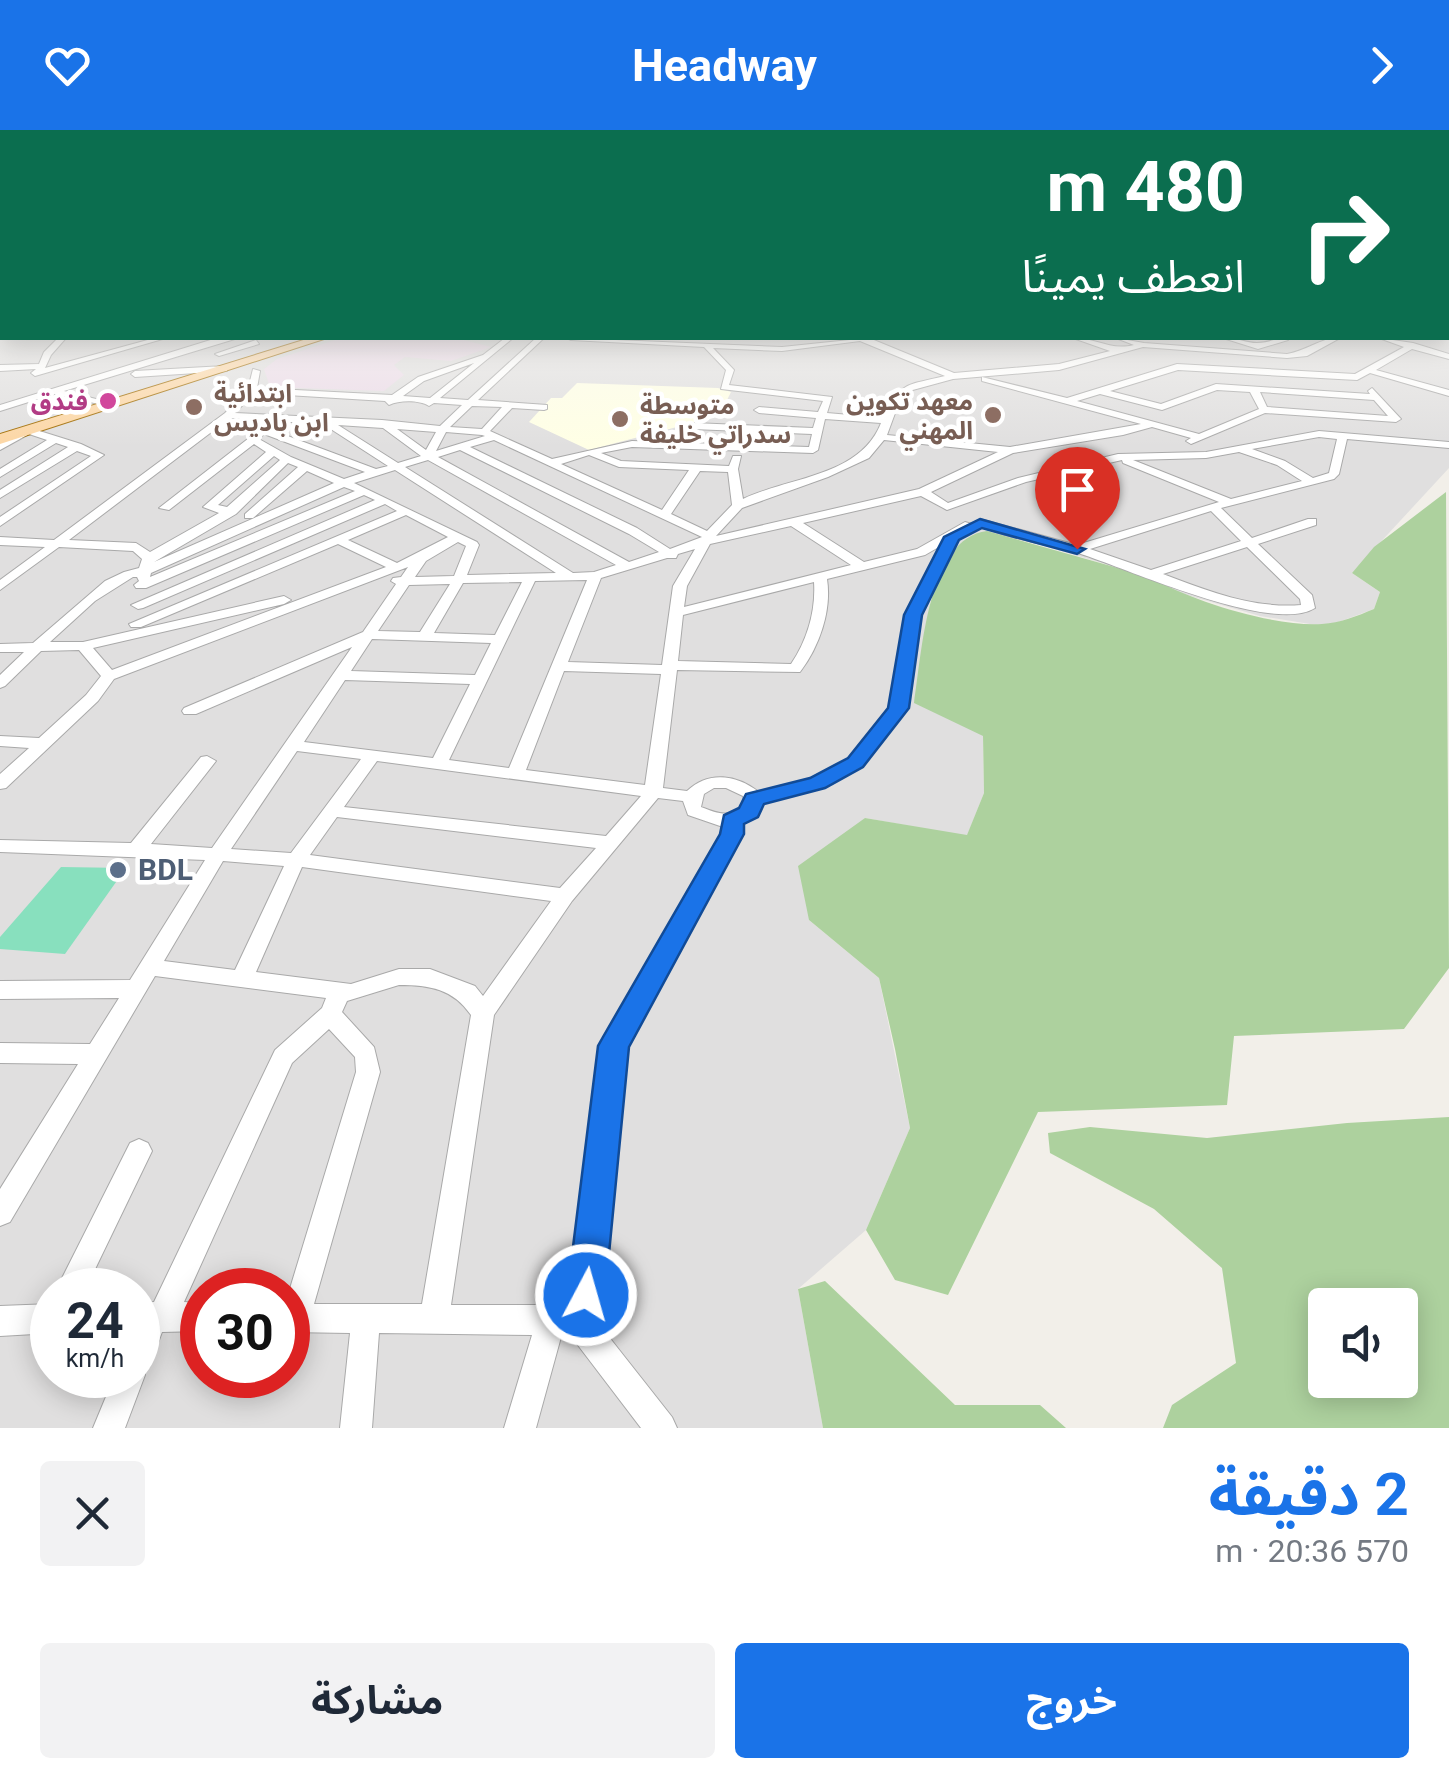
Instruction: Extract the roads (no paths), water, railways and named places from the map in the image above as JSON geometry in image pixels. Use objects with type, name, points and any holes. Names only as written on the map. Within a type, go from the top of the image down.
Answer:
[{"type":"main road","points":[[0,443],[202,376],[241,374],[274,353],[315,340]]},
{"type":"street","points":[[38,370],[60,340]]},
{"type":"street","points":[[96,356],[109,340]]},
{"type":"street","points":[[0,368],[38,370],[152,340]]},
{"type":"street","points":[[0,408],[217,340]]},
{"type":"street","points":[[87,380],[226,340]]},
{"type":"street","points":[[408,424],[506,340]]},
{"type":"street","points":[[428,456],[444,427],[538,340]]},
{"type":"street","points":[[659,340],[746,348],[798,348],[848,340]]},
{"type":"street","points":[[746,348],[748,340]]},
{"type":"street","points":[[866,340],[956,375],[1200,437]]},
{"type":"street","points":[[1091,340],[1287,356],[1304,354],[1332,340]]},
{"type":"street","points":[[1140,344],[1160,340]]},
{"type":"street","points":[[1234,340],[1287,356]]},
{"type":"street","points":[[1254,346],[1284,340]]},
{"type":"street","points":[[1392,340],[1449,357]]},
{"type":"street","points":[[209,357],[256,342]]},
{"type":"street","points":[[435,1317],[483,1013],[565,896],[653,794],[675,613],[683,579],[707,539],[738,506],[865,456],[881,437],[902,391],[956,375],[1053,368],[1118,344]]},
{"type":"street","points":[[1068,401],[1166,368],[1357,376],[1414,345]]},
{"type":"street","points":[[550,463],[632,444],[810,451],[814,448],[828,398],[724,388],[730,370],[706,346]]},
{"type":"street","points":[[1206,350],[1213,368]]},
{"type":"street","points":[[181,351],[209,357],[241,374]]},
{"type":"street","points":[[366,422],[393,399],[436,372],[481,358]]},
{"type":"street","points":[[1368,370],[1434,384],[1449,393]]},
{"type":"street","points":[[87,380],[180,373],[202,376]]},
{"type":"street","points":[[1294,373],[1309,393]]},
{"type":"street","points":[[106,376],[241,374],[323,395],[544,407]]},
{"type":"street","points":[[0,586],[228,415],[241,374]]},
{"type":"street","points":[[1160,456],[1264,410],[1396,419],[1357,376]]},
{"type":"street","points":[[1100,391],[1166,407],[1216,387],[1377,397]]},
{"type":"street","points":[[1254,390],[1264,410]]},
{"type":"street","points":[[53,391],[108,405]]},
{"type":"street","points":[[738,506],[733,469],[765,394]]},
{"type":"street","points":[[311,403],[323,395]]},
{"type":"street","points":[[0,683],[128,572],[145,571],[286,527],[428,456],[489,434],[510,405]]},
{"type":"street","points":[[287,418],[299,410]]},
{"type":"street","points":[[759,410],[887,421]]},
{"type":"street","points":[[228,415],[408,424],[489,434],[669,517],[707,539]]},
{"type":"street","points":[[166,508],[258,435],[272,418]]},
{"type":"street","points":[[325,420],[573,578]]},
{"type":"street","points":[[382,423],[428,456],[629,567]]},
{"type":"street","points":[[881,437],[1010,450],[1152,424]]},
{"type":"street","points":[[693,426],[816,431]]},
{"type":"street","points":[[0,522],[99,455],[27,432]]},
{"type":"street","points":[[952,510],[1022,480],[1118,457],[1206,455],[1294,437],[1342,434],[1449,445]]},
{"type":"street","points":[[1077,549],[1334,474],[1342,434]]},
{"type":"street","points":[[258,435],[272,452],[287,460],[385,500],[474,548],[450,597],[424,637]]},
{"type":"street","points":[[258,435],[374,472]]},
{"type":"street","points":[[0,474],[56,439]]},
{"type":"street","points":[[0,495],[76,446]]},
{"type":"street","points":[[461,446],[672,555]]},
{"type":"street","points":[[1239,448],[1275,460],[1312,482]]},
{"type":"street","points":[[129,630],[401,574],[529,581],[595,576],[672,555],[707,539],[922,492],[1010,450]]},
{"type":"street","points":[[272,452],[209,507],[286,527]]},
{"type":"street","points":[[590,452],[612,463],[733,469]]},
{"type":"street","points":[[1118,457],[1232,503]]},
{"type":"street","points":[[145,571],[229,512],[287,460]]},
{"type":"street","points":[[255,517],[306,466]]},
{"type":"street","points":[[669,517],[698,467]]},
{"type":"street","points":[[145,571],[255,517],[374,472],[400,469]]},
{"type":"street","points":[[188,490],[246,496]]},
{"type":"street","points":[[675,613],[921,552],[975,524],[978,516],[952,510],[922,492]]},
{"type":"street","points":[[138,605],[385,500]]},
{"type":"street","points":[[975,524],[1077,549],[1254,606],[1287,611],[1308,608],[1307,598],[1214,508]]},
{"type":"street","points":[[0,648],[83,646],[407,511]]},
{"type":"street","points":[[669,517],[726,519]]},
{"type":"street","points":[[791,521],[861,566]]},
{"type":"street","points":[[1152,574],[1312,522]]},
{"type":"street","points":[[312,534],[401,574]]},
{"type":"street","points":[[754,799],[817,783],[856,762],[898,708],[913,615],[952,537]]},
{"type":"street","points":[[0,1213],[133,989],[290,745],[369,635],[401,574],[456,538]]},
{"type":"street","points":[[0,541],[136,547],[145,571],[129,630]]},
{"type":"street","points":[[514,775],[595,576]]},
{"type":"street","points":[[556,666],[795,669],[821,611],[824,594],[820,577]]},
{"type":"street","points":[[438,766],[529,581]]},
{"type":"street","points":[[0,784],[92,698],[109,676],[345,587]]},
{"type":"street","points":[[190,711],[369,635],[498,639]]},
{"type":"street","points":[[83,646],[109,676]]},
{"type":"street","points":[[338,674],[479,680]]},
{"type":"street","points":[[0,741],[40,743]]},
{"type":"street","points":[[290,745],[653,794],[692,797],[710,784],[729,782],[745,788],[754,799]]},
{"type":"street","points":[[242,979],[296,860],[372,756]]},
{"type":"street","points":[[136,849],[207,761]]},
{"type":"street","points":[[692,797],[694,810],[701,816],[732,821],[750,812],[754,799]]},
{"type":"street","points":[[332,811],[610,843]]},
{"type":"street","points":[[583,1327],[614,1046],[732,834],[732,821]]},
{"type":"street","points":[[0,846],[136,849],[296,860],[565,896]]},
{"type":"street","points":[[147,967],[242,979],[336,1003],[366,1054],[368,1072],[307,1268]]},
{"type":"street","points":[[160,1299],[283,1057],[336,1003],[398,977],[430,977],[467,992],[483,1013]]},
{"type":"street","points":[[0,990],[133,989]]},
{"type":"street","points":[[0,1053],[94,1054]]},
{"type":"street","points":[[81,1268],[138,1151]]},
{"type":"street","points":[[356,1428],[366,1317]]},
{"type":"street","points":[[310,1318],[551,1320],[583,1327],[662,1428]]},
{"type":"street","points":[[0,1321],[30,1320]]},
{"type":"street","points":[[520,1428],[551,1320]]},
{"type":"street","points":[[109,1428],[121,1398]]},
{"type":"place","name":"فندق","points":[[108,401]]},
{"type":"place","name":"ابتدائية ابن باديس","points":[[194,407]]},
{"type":"place","name":"معهد تكوين المهني","points":[[993,415]]},
{"type":"place","name":"متوسطة سدراتي خليفة","points":[[620,419]]},
{"type":"place","name":"BDL","points":[[118,870]]}]
